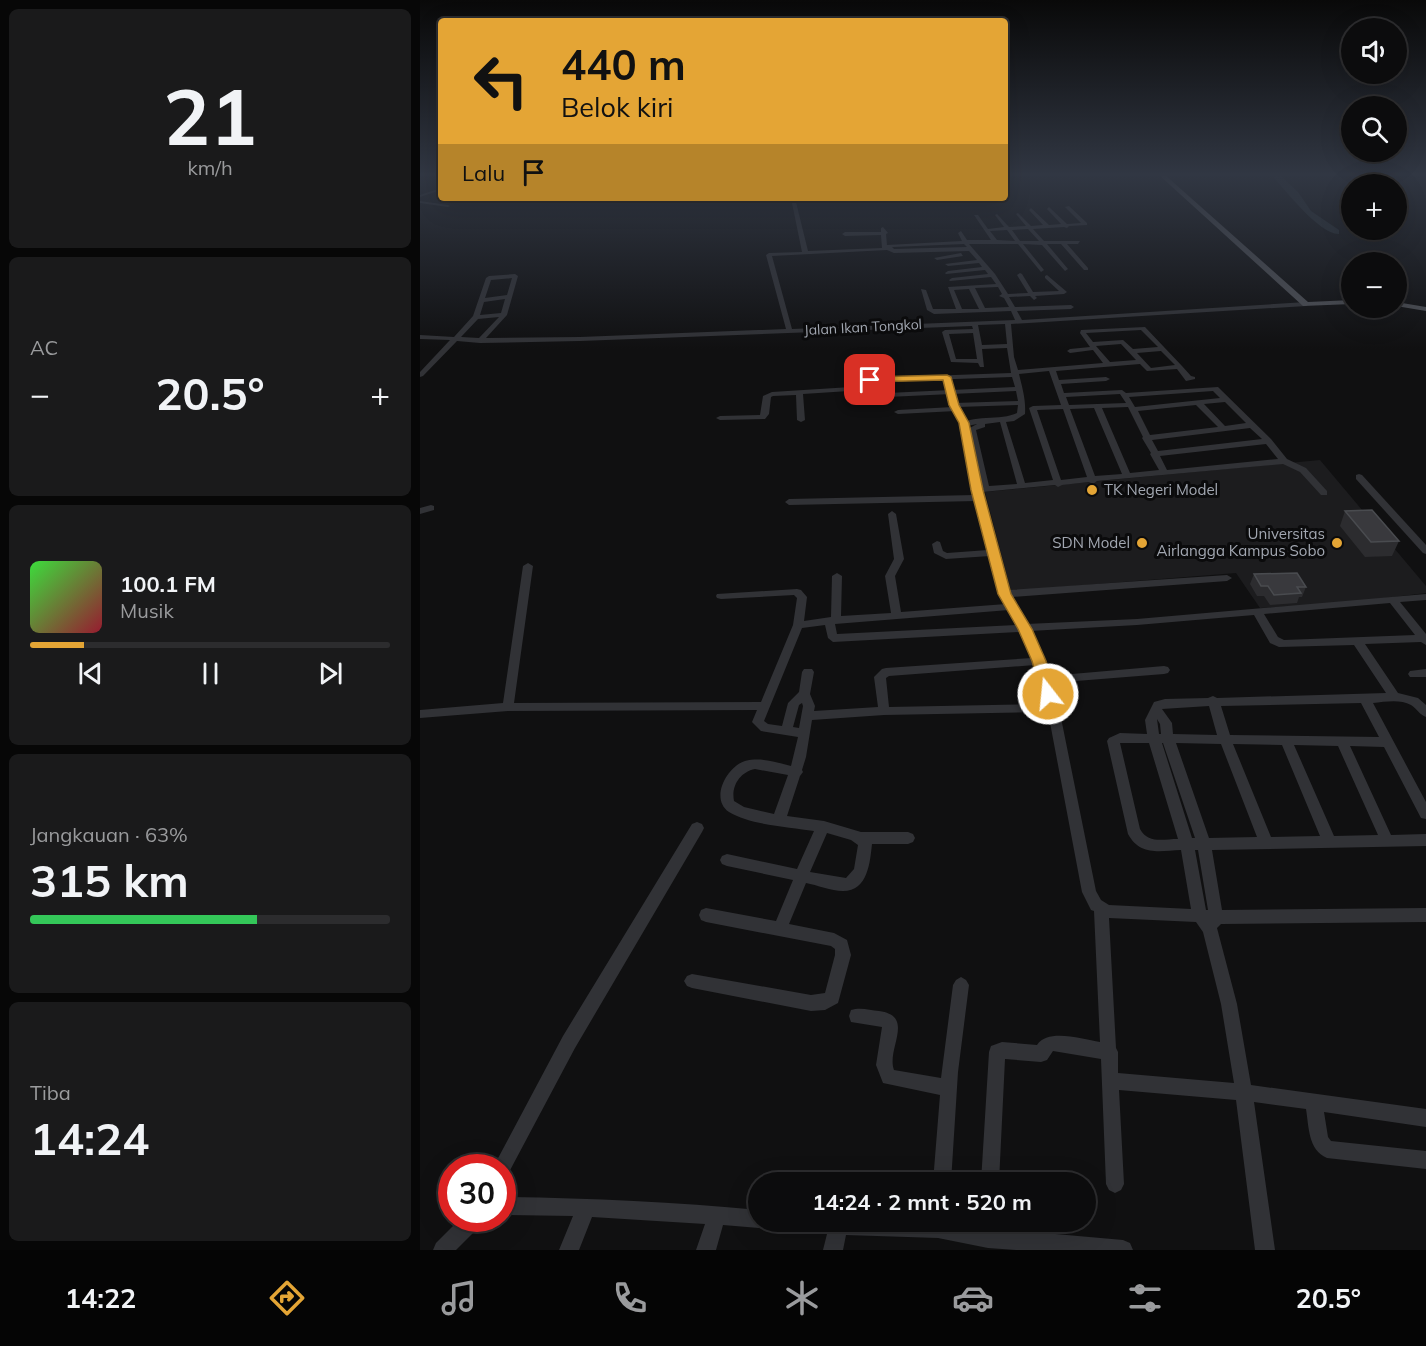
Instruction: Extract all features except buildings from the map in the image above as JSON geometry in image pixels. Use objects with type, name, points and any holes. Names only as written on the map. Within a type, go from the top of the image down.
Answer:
[{"type":"main road","points":[[1226,232],[1306,304],[1341,302]]},
{"type":"main road","points":[[1407,306],[1426,309]]},
{"type":"street","points":[[801,232],[805,252]]},
{"type":"street","points":[[847,250],[845,233],[858,232]]},
{"type":"street","points":[[860,261],[865,232]]},
{"type":"street","points":[[789,330],[769,255],[886,248],[884,232]]},
{"type":"street","points":[[989,232],[995,242]]},
{"type":"street","points":[[1011,232],[1041,270]]},
{"type":"street","points":[[1033,232],[1065,269]]},
{"type":"street","points":[[962,233],[965,243],[992,274],[1012,309],[1014,321],[1010,346],[1022,403],[1022,411],[1016,418],[964,423]]},
{"type":"street","points":[[896,234],[897,244]]},
{"type":"street","points":[[918,234],[920,244]]},
{"type":"street","points":[[940,234],[942,243]]},
{"type":"street","points":[[971,252],[900,254],[890,249],[890,245],[1078,242]]},
{"type":"street","points":[[1063,243],[1086,269]]},
{"type":"street","points":[[839,261],[840,250]]},
{"type":"street","points":[[937,258],[971,252]]},
{"type":"street","points":[[948,264],[980,261]]},
{"type":"street","points":[[948,273],[985,268]]},
{"type":"street","points":[[952,280],[992,274]]},
{"type":"street","points":[[1020,275],[1040,308]]},
{"type":"street","points":[[421,375],[476,317],[489,278],[514,276],[504,315],[480,341]]},
{"type":"street","points":[[1004,296],[1065,292],[1047,277]]},
{"type":"street","points":[[960,310],[950,289],[998,285]]},
{"type":"street","points":[[971,286],[982,309]]},
{"type":"street","points":[[923,290],[931,311],[1067,307],[1054,294]]},
{"type":"street","points":[[482,300],[509,297]]},
{"type":"street","name":"Jalan Ikan Tongkol","points":[[420,338],[480,341],[789,330],[1014,321],[1306,304]]},
{"type":"street","points":[[476,317],[504,315]]},
{"type":"street","points":[[1130,315],[1189,379],[1193,378]]},
{"type":"street","points":[[975,322],[982,364],[953,361],[945,332],[975,331]]},
{"type":"street","points":[[1108,365],[1083,332],[1143,328]]},
{"type":"street","points":[[1070,351],[1121,341],[1149,370],[1179,368]]},
{"type":"street","points":[[979,347],[1010,346]]},
{"type":"street","points":[[1132,351],[1163,349]]},
{"type":"street","points":[[870,380],[946,374],[1016,373],[1141,362]]},
{"type":"street","points":[[1052,370],[1093,481]]},
{"type":"street","points":[[946,374],[955,407],[964,423],[1004,594],[1025,629],[1039,661],[1053,708],[1089,892],[1101,910],[1110,1052],[1114,1184]]},
{"type":"street","points":[[890,379],[899,415],[955,407],[1022,403]]},
{"type":"street","points":[[1056,382],[1106,379]]},
{"type":"street","points":[[1060,394],[1117,391],[1125,395],[1211,388],[1252,424],[1284,461],[1303,470],[1324,493]]},
{"type":"street","points":[[720,418],[762,417],[765,414],[768,395],[799,392],[845,389],[855,390],[860,396],[1020,389]]},
{"type":"street","points":[[799,392],[801,420]]},
{"type":"street","points":[[1125,395],[1165,473]]},
{"type":"street","points":[[1058,484],[1033,408],[1132,407],[1227,400]]},
{"type":"street","points":[[1198,403],[1223,428]]},
{"type":"street","points":[[1097,406],[1128,477]]},
{"type":"street","points":[[981,492],[972,427],[1036,420]]},
{"type":"street","points":[[1003,423],[1022,487]]},
{"type":"street","points":[[1146,438],[1252,424]]},
{"type":"street","points":[[1154,454],[1268,441]]},
{"type":"street","points":[[789,502],[981,492],[1284,461]]},
{"type":"street","points":[[1359,477],[1426,551]]},
{"type":"street","points":[[420,511],[431,508]]},
{"type":"street","points":[[892,514],[899,559],[890,576],[897,616]]},
{"type":"street","points":[[937,544],[939,553],[946,556],[993,554]]},
{"type":"street","points":[[508,707],[528,566]]},
{"type":"street","points":[[837,576],[832,621],[833,638],[1025,629],[1426,597]]},
{"type":"street","points":[[1004,594],[1227,578]]},
{"type":"street","points":[[721,596],[800,593],[802,604],[798,625],[788,655],[764,706],[759,724],[765,728],[804,733]]},
{"type":"street","points":[[1394,600],[1425,639]]},
{"type":"street","points":[[798,625],[1011,607]]},
{"type":"street","points":[[1257,612],[1275,640],[1283,644],[1425,639]]},
{"type":"street","points":[[1357,641],[1395,698]]},
{"type":"street","points":[[884,711],[880,677],[886,672],[1039,661]]},
{"type":"street","points":[[1044,680],[1164,670]]},
{"type":"street","points":[[786,731],[794,703],[804,694],[808,672]]},
{"type":"street","points":[[779,819],[797,772],[807,716],[808,700],[804,694]]},
{"type":"street","points":[[1365,699],[1426,814]]},
{"type":"street","points":[[1265,1250],[1244,1092],[1229,1004],[1209,921],[1154,738],[1151,720],[1158,705],[1213,700],[1412,699],[1421,704],[1426,713]]},
{"type":"street","points":[[1213,700],[1225,740],[1266,842]]},
{"type":"street","points":[[420,714],[508,707],[764,706]]},
{"type":"street","points":[[807,716],[884,711],[1053,708]]},
{"type":"street","points":[[1157,710],[1166,723],[1168,739],[1204,844],[1209,921]]},
{"type":"street","points":[[1387,742],[1154,738],[1120,738],[1113,741],[1133,830],[1139,841],[1148,845],[1426,840]]},
{"type":"street","points":[[1341,740],[1387,840]]},
{"type":"street","points":[[1286,741],[1329,841]]},
{"type":"street","points":[[797,772],[755,763],[745,765],[736,770],[727,792],[727,800],[732,807],[824,827],[861,838],[908,838]]},
{"type":"street","points":[[780,929],[824,827]]},
{"type":"street","points":[[509,1154],[569,1042],[697,828]]},
{"type":"street","points":[[727,860],[844,885],[852,884],[861,872],[865,843],[861,838]]},
{"type":"street","points":[[1101,910],[1209,921],[1426,915]]},
{"type":"street","points":[[692,981],[810,1003],[825,1002],[832,998],[843,955],[842,945],[834,940],[706,915]]},
{"type":"street","points":[[943,1172],[949,1088],[961,985]]},
{"type":"street","points":[[856,1016],[887,1020],[890,1024],[883,1062],[885,1072],[889,1077],[949,1088]]},
{"type":"street","points":[[991,1172],[997,1052],[1002,1050],[1041,1054],[1046,1046],[1053,1043],[1110,1052]]},
{"type":"street","points":[[1110,1081],[1244,1092],[1314,1104],[1426,1118]]},
{"type":"street","points":[[1314,1104],[1320,1141],[1327,1149],[1426,1160]]},
{"type":"street","points":[[516,1206],[586,1207],[748,1218]]},
{"type":"street","points":[[569,1250],[586,1207]]},
{"type":"street","points":[[706,1250],[717,1215]]},
{"type":"street","points":[[443,1250],[460,1232]]},
{"type":"street","points":[[832,1250],[837,1232]]},
{"type":"street","points":[[1007,1232],[1123,1250]]},
{"type":"shaded area","name":"SDN Model","points":[[1320,460],[1426,586],[1426,593],[1345,603],[1260,608],[1236,573],[1011,591],[985,492]]},
{"type":"place","name":"TK Negeri Model","points":[[1092,490]]},
{"type":"place","name":"SDN Model","points":[[1142,543]]},
{"type":"place","name":"Universitas Airlangga Kampus Sobo","points":[[1337,543]]},
{"type":"route","points":[[870,380],[947,377],[954,405],[964,423],[977,490],[1004,594],[1025,629],[1039,661],[1048,694]]}]
